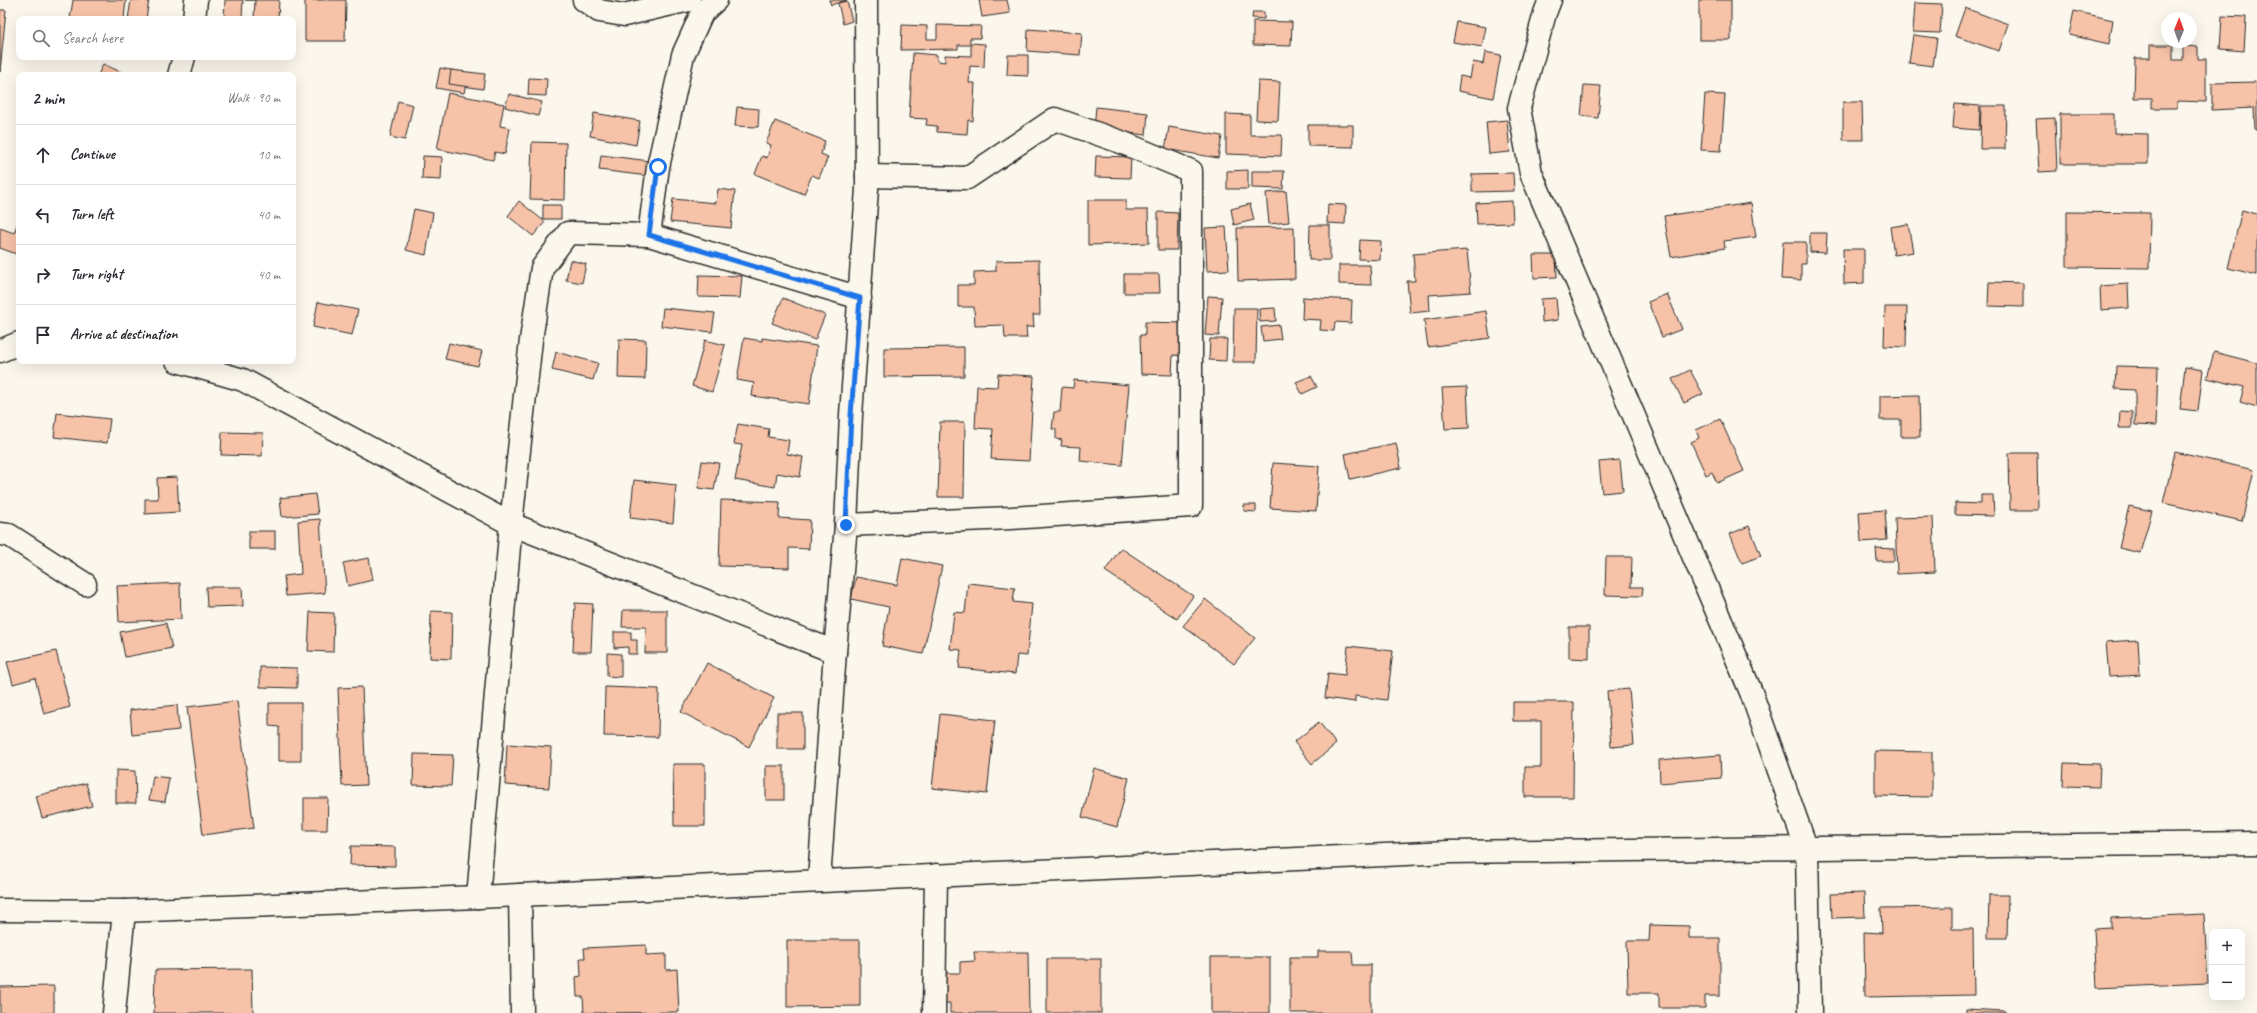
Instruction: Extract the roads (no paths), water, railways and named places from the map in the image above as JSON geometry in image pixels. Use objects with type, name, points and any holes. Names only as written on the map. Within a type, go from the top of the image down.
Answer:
[{"type":"street","points":[[194,16],[196,0]]},
{"type":"street","points":[[584,0],[599,11],[624,15],[689,0]]},
{"type":"street","points":[[649,235],[658,167],[683,55],[702,13],[716,0]]},
{"type":"street","points":[[819,880],[835,652],[846,525],[851,415],[867,176],[866,0]]},
{"type":"street","points":[[1550,0],[1545,13],[1520,108],[1532,173],[1752,692],[1807,850],[1810,1013]]},
{"type":"street","points":[[180,72],[183,60]]},
{"type":"street","points":[[846,525],[1011,518],[1191,506],[1191,171],[1121,142],[1055,119],[967,178],[867,176]]},
{"type":"street","points":[[478,897],[511,524],[531,340],[542,268],[568,233],[649,235],[860,298]]},
{"type":"street","points":[[0,351],[16,344]]},
{"type":"street","points":[[187,364],[243,380],[511,524],[835,652]]},
{"type":"street","points":[[0,534],[9,535],[85,584]]},
{"type":"street","points":[[0,910],[124,911],[478,897],[1449,852],[1807,850],[2257,843]]},
{"type":"street","points":[[934,1013],[936,875]]},
{"type":"street","points":[[520,895],[522,1013]]},
{"type":"street","points":[[114,1013],[124,911]]}]
